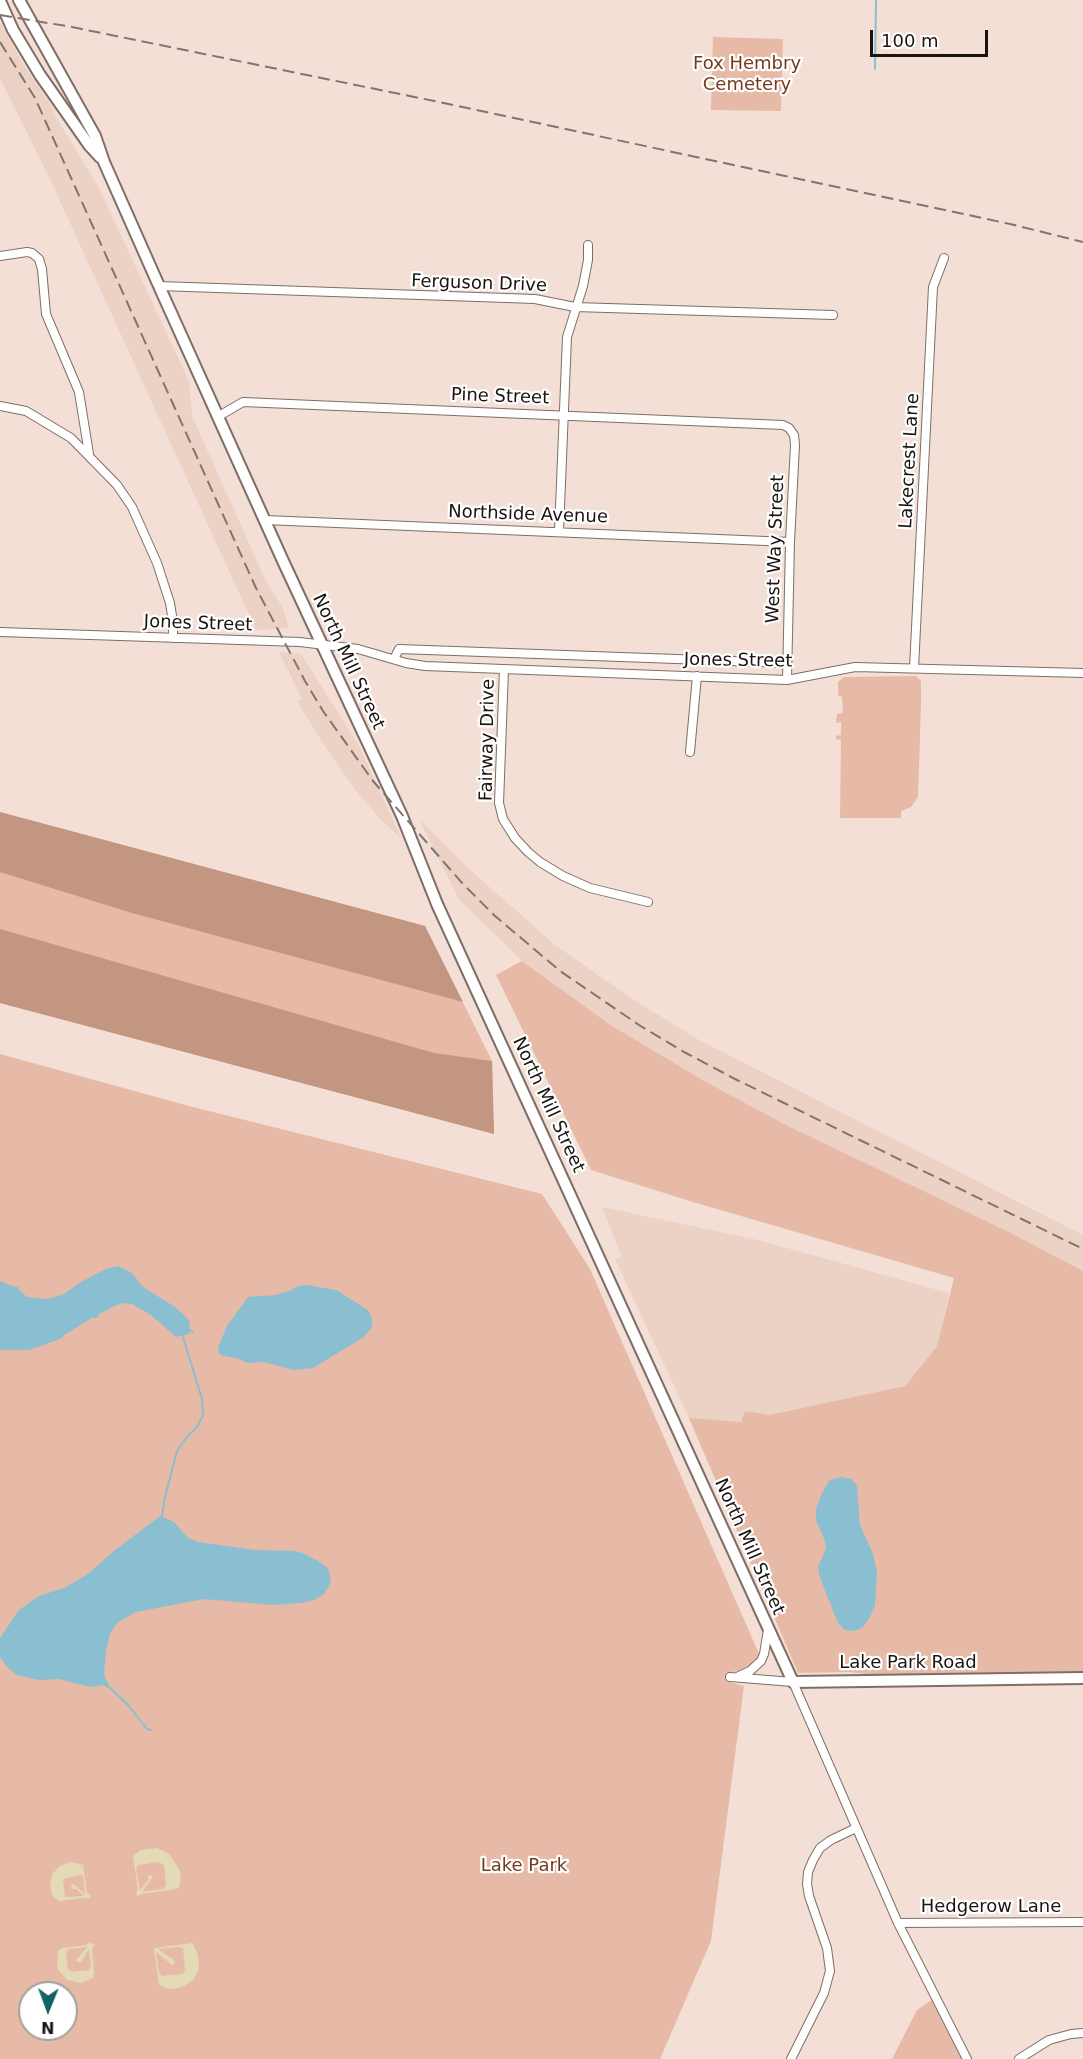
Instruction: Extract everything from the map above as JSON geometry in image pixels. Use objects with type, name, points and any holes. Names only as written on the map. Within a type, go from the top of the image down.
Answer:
[{"type":"main road","name":"North Mill Street","points":[[19,0],[88,120],[104,162],[159,286],[402,816],[437,904],[571,1193],[768,1630],[794,1682]]},
{"type":"main road","name":"North Mill Street","points":[[0,1],[13,30],[40,75],[89,145],[104,162]]},
{"type":"main road","name":"Lake Park Road","points":[[794,1682],[1083,1678]]},
{"type":"street","points":[[559,531],[567,337],[583,286],[588,260],[588,245]]},
{"type":"street","points":[[0,256],[27,252],[33,253],[39,259],[46,314],[79,392],[89,454]]},
{"type":"street","name":"Lakecrest Lane","points":[[914,668],[933,287],[944,258]]},
{"type":"street","name":"Ferguson Drive","points":[[159,286],[535,299],[575,307],[833,315]]},
{"type":"street","name":"Pine Street","points":[[219,416],[243,402],[783,425]]},
{"type":"street","points":[[0,405],[18,408],[43,420],[71,438],[117,485],[134,511],[157,563],[173,616],[173,639]]},
{"type":"street","name":"West Way Street","points":[[783,425],[789,428],[794,435],[795,445],[787,680]]},
{"type":"street","name":"Northside Avenue","points":[[265,520],[790,542]]},
{"type":"street","name":"Jones Street","points":[[0,633],[300,642],[358,649],[419,666],[787,680],[855,667],[1083,673]]},
{"type":"street","name":"Jones Street","points":[[393,659],[399,649],[787,663]]},
{"type":"street","name":"Fairway Drive","points":[[504,669],[499,803],[509,828],[528,852],[563,876],[590,888],[648,902]]},
{"type":"street","points":[[690,752],[697,676]]},
{"type":"street","name":"Lake Park Road","points":[[768,1630],[761,1661],[750,1671],[732,1677],[794,1682]]},
{"type":"street","name":"North Mill Street","points":[[794,1682],[898,1923],[967,2059]]},
{"type":"street","points":[[791,2059],[824,1993],[830,1971],[829,1954],[808,1896],[808,1872],[820,1848],[856,1828]]},
{"type":"street","name":"Hedgerow Lane","points":[[898,1923],[1083,1922]]},
{"type":"street","points":[[1019,2059],[1049,2040],[1083,2033]]},
{"type":"shaded area","points":[[0,22],[20,59],[52,107],[58,121],[98,186],[189,381],[192,416],[268,586],[282,606],[289,628],[256,630],[48,175],[0,78]]},
{"type":"shaded area","points":[[279,652],[301,654],[359,746],[401,838],[380,819],[357,792],[326,748],[297,701],[302,699]]},
{"type":"shaded area","points":[[0,812],[425,926],[463,1002],[132,913],[0,872]]},
{"type":"shaded area","points":[[419,819],[468,868],[555,945],[634,1000],[699,1040],[1083,1235],[1083,1271],[1009,1232],[786,1125],[706,1082],[609,1024],[522,961],[459,899]]},
{"type":"shaded area","points":[[0,929],[434,1053],[492,1061],[494,1134],[0,1003]]},
{"type":"shaded area","points":[[602,1207],[758,1240],[949,1293],[937,1346],[905,1386],[769,1415],[745,1411],[742,1422],[689,1418],[615,1259],[622,1257]]},
{"type":"green space","name":"Fox Hembry Cemetery","points":[[713,37],[783,39],[781,111],[711,110]]},
{"type":"green space","points":[[916,676],[921,681],[918,797],[911,807],[901,811],[901,818],[840,818],[841,740],[836,739],[836,736],[841,735],[841,722],[836,723],[837,714],[843,713],[842,697],[838,695],[838,682],[844,677]]},
{"type":"green space","points":[[0,812],[425,926],[492,1061],[494,1134],[0,1003]]},
{"type":"green space","points":[[522,961],[609,1024],[706,1082],[786,1125],[1009,1232],[1083,1271],[1083,1673],[878,1675],[848,1672],[798,1673],[689,1418],[741,1422],[745,1411],[769,1415],[905,1386],[937,1346],[954,1278],[591,1170],[496,975]]},
{"type":"green space","name":"Lake Park","points":[[0,1054],[189,1106],[542,1194],[590,1269],[760,1656],[753,1665],[742,1671],[730,1672],[729,1682],[744,1686],[711,1941],[660,2059],[0,2059]]},
{"type":"green space","points":[[932,2000],[962,2059],[892,2059],[917,2010]]},
{"type":"sand","points":[[157,1848],[169,1854],[181,1876],[179,1887],[137,1896],[133,1856],[141,1850]],"holes":[[[159,1862],[164,1865],[166,1885],[163,1889],[142,1892],[153,1877],[148,1876],[148,1880],[140,1890],[136,1869],[138,1865]]]},
{"type":"sand","points":[[71,1862],[83,1865],[87,1893],[91,1896],[89,1899],[59,1901],[52,1896],[50,1882],[53,1873],[60,1866]],"holes":[[[83,1876],[85,1894],[74,1884],[71,1885],[72,1889],[76,1889],[84,1896],[65,1897],[63,1879]]]},
{"type":"sand","points":[[91,1942],[94,1945],[92,1950],[93,1978],[81,1983],[67,1980],[57,1968],[58,1951],[62,1948],[86,1945]],"holes":[[[87,1947],[76,1960],[81,1962],[89,1949],[91,1967],[88,1970],[72,1972],[68,1969],[66,1953],[69,1949]]]},
{"type":"sand","points":[[192,1943],[199,1962],[198,1971],[193,1980],[178,1988],[169,1989],[159,1985],[154,1948]],"holes":[[[180,1947],[183,1949],[185,1970],[183,1974],[162,1976],[159,1973],[156,1952],[172,1965],[174,1960],[158,1949]]]},
{"type":"water","points":[[118,1266],[132,1273],[143,1287],[185,1316],[190,1322],[189,1334],[176,1337],[151,1315],[132,1304],[124,1303],[99,1314],[97,1318],[92,1318],[62,1338],[49,1343],[29,1350],[0,1350],[0,1281],[15,1287],[19,1286],[18,1289],[27,1297],[48,1299],[64,1294],[106,1269]]},
{"type":"water","points":[[306,1285],[336,1290],[368,1310],[372,1319],[372,1327],[364,1337],[313,1368],[294,1370],[264,1362],[248,1363],[219,1353],[218,1348],[227,1326],[248,1297],[276,1295]]},
{"type":"water","points":[[840,1477],[852,1479],[857,1486],[860,1525],[873,1554],[877,1572],[875,1605],[862,1628],[854,1631],[845,1630],[838,1623],[820,1578],[818,1567],[826,1548],[816,1520],[816,1509],[829,1481]]},
{"type":"water","points":[[160,1516],[174,1522],[187,1537],[198,1542],[255,1550],[303,1553],[328,1568],[331,1579],[329,1586],[324,1594],[314,1600],[301,1603],[274,1605],[204,1599],[136,1612],[117,1623],[110,1634],[104,1675],[109,1685],[108,1688],[103,1685],[91,1687],[58,1679],[39,1680],[17,1675],[8,1668],[0,1657],[0,1638],[19,1610],[39,1596],[64,1588],[88,1574]]},
{"type":"waterway","points":[[875,69],[876,0]]},
{"type":"waterway","points":[[190,1330],[193,1333]]},
{"type":"waterway","points":[[162,1516],[177,1451],[197,1427],[203,1415],[202,1399],[183,1337]]},
{"type":"waterway","points":[[109,1687],[128,1705],[147,1729],[151,1730]]},
{"type":"railway","points":[[0,15],[72,27],[439,102],[1010,224],[1083,242]]},
{"type":"railway","points":[[0,42],[35,98],[256,588],[305,681],[323,711],[373,781],[463,884],[495,916],[560,971],[639,1025],[684,1052],[1083,1249]]}]
